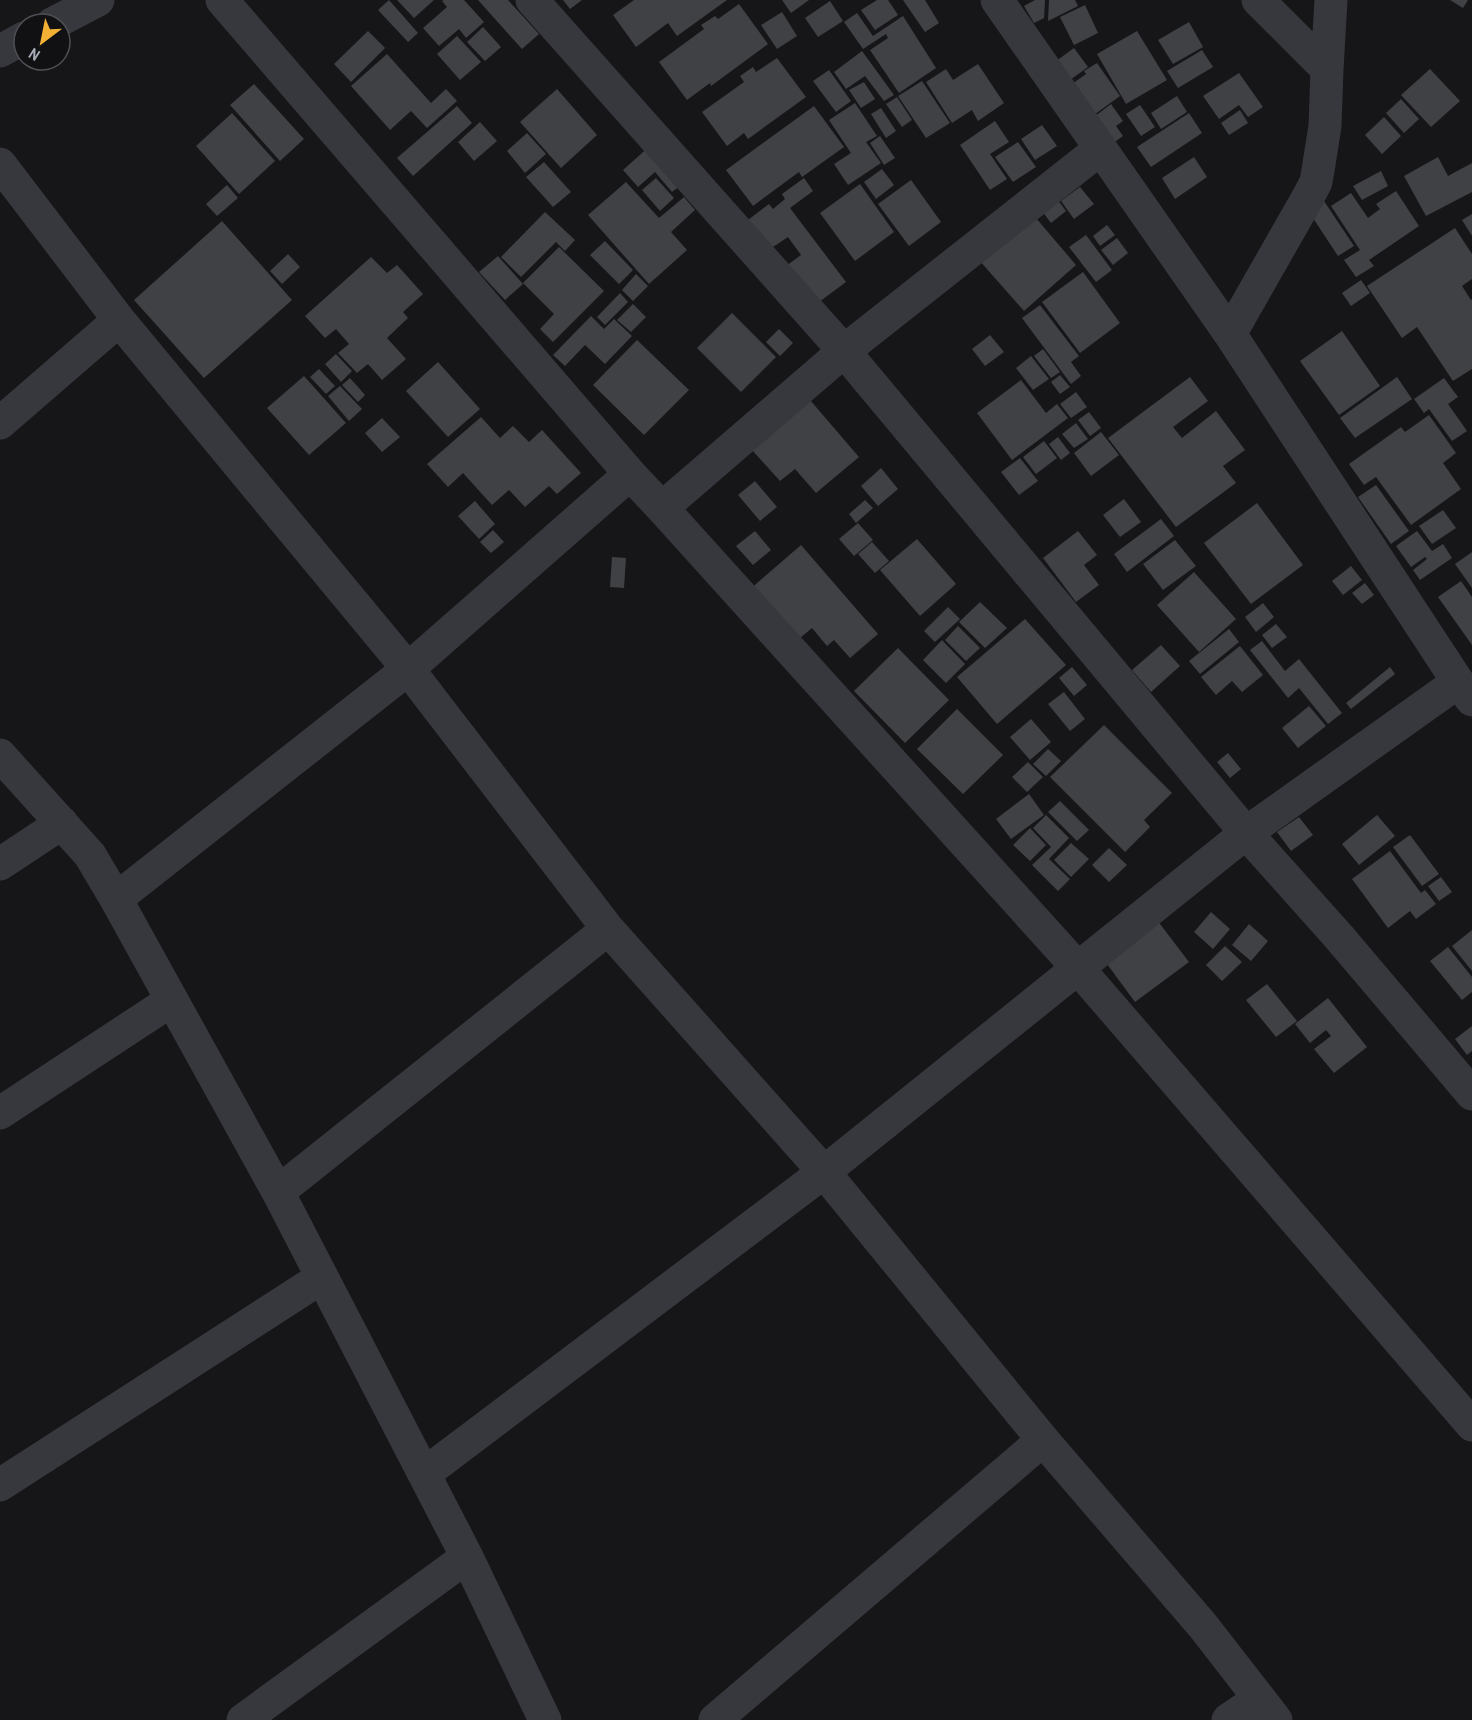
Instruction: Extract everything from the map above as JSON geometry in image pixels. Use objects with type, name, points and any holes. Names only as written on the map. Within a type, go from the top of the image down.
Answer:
[{"type":"street","points":[[72,14],[98,0]]},
{"type":"street","points":[[222,0],[630,474],[1077,967],[1472,1425]]},
{"type":"street","points":[[532,0],[844,351],[1246,833],[1339,937],[1472,1094]]},
{"type":"street","points":[[424,1474],[824,1172],[1246,833],[1465,691],[1230,334],[997,0]]},
{"type":"street","points":[[1258,0],[1327,69]]},
{"type":"street","points":[[1230,334],[1316,182],[1325,126],[1331,0]]},
{"type":"street","points":[[662,507],[844,351],[1100,149]]},
{"type":"street","points":[[0,164],[119,320],[408,669],[608,929],[824,1172],[1043,1440],[1203,1626],[1268,1710],[1228,1720]]},
{"type":"street","points":[[0,423],[119,320]]},
{"type":"street","points":[[116,899],[408,669],[630,474]]},
{"type":"street","points":[[0,755],[90,855],[116,899],[278,1192],[467,1557],[545,1720]]},
{"type":"street","points":[[0,864],[62,823]]},
{"type":"street","points":[[278,1192],[608,929]]},
{"type":"street","points":[[0,1113],[172,1000]]},
{"type":"street","points":[[0,1485],[321,1278]]},
{"type":"street","points":[[715,1720],[1043,1440]]},
{"type":"street","points":[[243,1720],[467,1557]]},
{"type":"building","points":[[389,0],[418,33],[408,42],[378,10]]},
{"type":"building","points":[[397,0],[434,0],[414,18]]},
{"type":"building","points":[[464,0],[484,22],[466,38],[459,29],[439,46],[423,28],[447,7],[442,1]]},
{"type":"building","points":[[478,0],[508,0],[539,34],[522,49]]},
{"type":"building","points":[[563,0],[582,0],[570,9]]},
{"type":"building","points":[[634,0],[727,0],[677,36],[668,23],[636,47],[613,15]]},
{"type":"building","points":[[782,0],[809,0],[791,13]]},
{"type":"building","points":[[877,0],[888,0],[898,15],[875,30],[861,10]]},
{"type":"building","points":[[903,0],[925,0],[939,23],[925,32]]},
{"type":"building","points":[[1035,0],[1045,0],[1044,18],[1034,23],[1024,6]]},
{"type":"building","points":[[1049,0],[1075,0],[1078,6],[1048,21]]},
{"type":"building","points":[[1450,0],[1468,0],[1463,8]]},
{"type":"building","points":[[830,1],[843,21],[818,37],[805,18]]},
{"type":"building","points":[[739,4],[768,44],[711,86],[710,83],[687,100],[659,62],[704,29],[701,25],[715,16],[718,19]]},
{"type":"building","points":[[1085,5],[1098,33],[1074,45],[1060,17]]},
{"type":"building","points":[[782,12],[797,36],[777,49],[761,25]]},
{"type":"building","points":[[857,13],[873,36],[903,16],[936,68],[899,93],[870,50],[888,38],[886,34],[863,49],[844,22]]},
{"type":"building","points":[[1189,22],[1203,47],[1173,64],[1158,40]]},
{"type":"building","points":[[483,27],[501,47],[485,61],[467,42]]},
{"type":"building","points":[[368,31],[385,48],[351,82],[334,64]]},
{"type":"building","points":[[1137,31],[1167,80],[1126,104],[1097,54]]},
{"type":"building","points":[[457,36],[481,62],[460,80],[437,54]]},
{"type":"building","points":[[1074,48],[1088,67],[1066,83],[1052,64]]},
{"type":"building","points":[[1202,50],[1213,67],[1178,88],[1167,71]]},
{"type":"building","points":[[862,51],[894,95],[884,101],[865,76],[846,89],[834,72]]},
{"type":"building","points":[[387,54],[431,103],[446,89],[457,101],[427,128],[411,111],[390,130],[351,86]]},
{"type":"building","points":[[777,58],[806,97],[748,139],[744,133],[727,146],[702,112],[744,82],[740,76],[753,67],[756,72]]},
{"type":"building","points":[[1097,63],[1120,96],[1087,120],[1065,89],[1086,74],[1084,71]]},
{"type":"building","points":[[978,64],[1004,103],[978,121],[972,110],[952,123],[926,82],[946,69],[953,80]]},
{"type":"building","points":[[1430,69],[1460,101],[1431,127],[1401,95]]},
{"type":"building","points":[[829,70],[851,101],[836,112],[813,81]]},
{"type":"building","points":[[1239,73],[1263,107],[1248,117],[1239,105],[1219,119],[1203,96]]},
{"type":"building","points":[[922,81],[950,123],[926,138],[898,96]]},
{"type":"building","points":[[864,82],[875,99],[861,108],[849,90]]},
{"type":"building","points":[[254,84],[304,139],[280,161],[230,105]]},
{"type":"building","points":[[557,89],[597,135],[561,168],[520,122]]},
{"type":"building","points":[[1177,96],[1187,112],[1161,129],[1151,113]]},
{"type":"building","points":[[897,97],[912,120],[902,127],[886,104]]},
{"type":"building","points":[[1401,99],[1419,119],[1404,133],[1386,113]]},
{"type":"building","points":[[855,103],[877,136],[866,142],[881,163],[848,185],[834,164],[851,153],[829,120]]},
{"type":"building","points":[[1111,104],[1123,121],[1116,126],[1123,136],[1109,146],[1090,120]]},
{"type":"building","points":[[1140,105],[1155,127],[1141,136],[1126,114]]},
{"type":"building","points":[[457,106],[472,123],[413,176],[397,158]]},
{"type":"building","points":[[814,106],[844,147],[802,177],[799,172],[753,206],[726,170]]},
{"type":"building","points":[[881,108],[896,131],[886,138],[871,114]]},
{"type":"building","points":[[1240,110],[1248,123],[1229,135],[1221,123]]},
{"type":"building","points":[[232,113],[275,161],[239,194],[196,146]]},
{"type":"building","points":[[1189,113],[1202,133],[1151,167],[1137,147]]},
{"type":"building","points":[[1384,117],[1401,136],[1382,154],[1365,135]]},
{"type":"building","points":[[995,121],[1009,142],[990,154],[1007,179],[990,190],[960,145]]},
{"type":"building","points":[[480,122],[497,141],[474,161],[458,142]]},
{"type":"building","points":[[1042,125],[1057,146],[1035,160],[1021,139]]},
{"type":"building","points":[[527,133],[546,154],[525,173],[507,151]]},
{"type":"building","points":[[880,136],[895,158],[884,165],[870,143]]},
{"type":"building","points":[[1018,142],[1036,167],[1013,182],[995,157]]},
{"type":"building","points":[[651,145],[684,183],[672,192],[655,172],[638,187],[623,170]]},
{"type":"building","points":[[1194,157],[1207,177],[1175,199],[1162,178]]},
{"type":"building","points":[[1438,157],[1448,176],[1472,163],[1472,192],[1426,216],[1404,176]]},
{"type":"building","points":[[544,162],[571,192],[553,207],[526,177]]},
{"type":"building","points":[[882,169],[894,185],[876,199],[864,182]]},
{"type":"building","points":[[1381,171],[1388,186],[1362,200],[1353,186]]},
{"type":"building","points":[[656,178],[674,198],[660,211],[642,190]]},
{"type":"building","points":[[804,178],[813,191],[790,208],[846,282],[811,308],[782,269],[801,255],[788,237],[770,249],[748,220],[769,204],[773,209],[785,199],[782,194]]},
{"type":"building","points":[[911,180],[941,222],[909,246],[878,204]]},
{"type":"building","points":[[626,182],[659,218],[684,197],[695,210],[671,232],[687,250],[649,284],[588,215]]},
{"type":"building","points":[[860,184],[894,232],[855,261],[820,213]]},
{"type":"building","points":[[227,185],[238,198],[217,216],[206,204]]},
{"type":"building","points":[[1080,187],[1094,204],[1074,219],[1061,201]]},
{"type":"building","points":[[1396,191],[1419,226],[1369,260],[1374,266],[1356,277],[1344,260],[1360,250],[1331,206],[1351,193],[1368,218],[1380,209],[1376,204]]},
{"type":"building","points":[[1057,199],[1066,211],[1051,223],[1042,211]]},
{"type":"building","points":[[1324,201],[1354,246],[1338,256],[1309,212]]},
{"type":"building","points":[[545,212],[575,240],[565,251],[556,242],[521,277],[501,257]]},
{"type":"building","points":[[1472,214],[1472,236],[1462,220]]},
{"type":"building","points":[[1036,218],[1076,265],[1024,311],[979,260]]},
{"type":"building","points":[[222,221],[292,300],[204,378],[134,300]]},
{"type":"building","points":[[1107,225],[1115,235],[1100,246],[1093,236]]},
{"type":"building","points":[[1455,228],[1472,254],[1472,279],[1462,286],[1472,299],[1472,369],[1453,381],[1417,327],[1402,338],[1367,286]]},
{"type":"building","points":[[1086,235],[1112,270],[1096,282],[1069,247]]},
{"type":"building","points":[[1117,238],[1128,253],[1113,265],[1101,250]]},
{"type":"building","points":[[605,241],[633,270],[619,284],[590,255]]},
{"type":"building","points":[[559,247],[604,291],[553,342],[540,329],[554,314],[523,283]]},
{"type":"building","points":[[288,254],[300,267],[282,284],[270,271]]},
{"type":"building","points":[[498,256],[523,284],[505,300],[479,272]]},
{"type":"building","points":[[371,257],[387,273],[397,265],[423,294],[403,312],[408,318],[387,338],[406,359],[382,380],[368,364],[357,373],[338,353],[349,344],[336,329],[325,338],[305,316]]},
{"type":"building","points":[[1083,272],[1120,323],[1080,353],[1042,302]]},
{"type":"building","points":[[636,274],[648,286],[633,301],[622,290]]},
{"type":"building","points":[[1361,280],[1370,293],[1351,306],[1342,293]]},
{"type":"building","points":[[620,293],[628,302],[605,325],[597,317]]},
{"type":"building","points":[[633,304],[646,317],[631,332],[617,320]]},
{"type":"building","points":[[1040,305],[1079,356],[1071,362],[1081,376],[1071,384],[1022,318]]},
{"type":"building","points":[[732,313],[776,357],[741,392],[697,348]]},
{"type":"building","points":[[591,316],[604,329],[614,319],[632,336],[605,364],[585,345],[565,366],[553,355]]},
{"type":"building","points":[[779,329],[793,343],[780,356],[766,342]]},
{"type":"building","points":[[1342,331],[1380,386],[1339,415],[1300,361]]},
{"type":"building","points":[[990,335],[1004,352],[985,366],[972,349]]},
{"type":"building","points":[[637,340],[689,390],[644,435],[593,385]]},
{"type":"building","points":[[1043,349],[1060,372],[1051,378],[1034,356]]},
{"type":"building","points":[[336,354],[352,371],[341,382],[325,364]]},
{"type":"building","points":[[1031,356],[1049,379],[1033,390],[1016,368]]},
{"type":"building","points":[[438,362],[480,409],[448,437],[406,391]]},
{"type":"building","points":[[319,369],[335,386],[326,394],[310,377]]},
{"type":"building","points":[[1060,375],[1070,387],[1060,394],[1051,382]]},
{"type":"building","points":[[304,376],[346,423],[309,455],[267,408]]},
{"type":"building","points":[[1190,377],[1208,401],[1173,427],[1182,438],[1216,411],[1245,450],[1223,466],[1236,483],[1176,527],[1108,438]]},
{"type":"building","points":[[1397,377],[1412,399],[1355,438],[1340,418]]},
{"type":"building","points":[[350,378],[365,395],[358,402],[342,385]]},
{"type":"building","points":[[1444,378],[1458,397],[1448,404],[1467,431],[1452,441],[1429,409],[1424,413],[1414,399]]},
{"type":"building","points":[[1021,380],[1046,413],[1057,404],[1068,418],[1012,460],[977,413]]},
{"type":"building","points":[[340,386],[362,409],[349,421],[328,396]]},
{"type":"building","points":[[1076,392],[1087,407],[1071,418],[1060,404]]},
{"type":"building","points":[[810,400],[859,457],[816,493],[795,469],[780,481],[752,450]]},
{"type":"building","points":[[1089,412],[1101,428],[1090,436],[1078,420]]},
{"type":"building","points":[[1429,415],[1456,453],[1443,463],[1461,489],[1411,525],[1376,477],[1364,485],[1349,464],[1401,427],[1405,432]]},
{"type":"building","points":[[481,417],[500,438],[513,426],[529,442],[542,430],[581,473],[557,494],[549,486],[525,507],[509,490],[492,505],[463,473],[448,487],[427,464]]},
{"type":"building","points":[[382,418],[400,437],[382,452],[365,433]]},
{"type":"building","points":[[1076,423],[1088,439],[1074,448],[1062,434]]},
{"type":"building","points":[[1101,432],[1119,455],[1091,476],[1074,453]]},
{"type":"building","points":[[1058,437],[1070,453],[1061,460],[1049,444]]},
{"type":"building","points":[[1044,441],[1057,458],[1036,474],[1023,457]]},
{"type":"building","points":[[1020,458],[1038,481],[1019,495],[1001,472]]},
{"type":"building","points":[[881,468],[898,489],[878,506],[861,486]]},
{"type":"building","points":[[755,481],[777,507],[760,521],[738,495]]},
{"type":"building","points":[[1376,485],[1409,531],[1391,544],[1358,497]]},
{"type":"building","points":[[1124,499],[1141,522],[1120,537],[1103,515]]},
{"type":"building","points":[[865,500],[873,508],[856,523],[849,514]]},
{"type":"building","points":[[475,501],[495,524],[479,539],[458,516]]},
{"type":"building","points":[[1257,503],[1303,565],[1251,604],[1204,543]]},
{"type":"building","points":[[1443,510],[1456,528],[1432,544],[1419,526]]},
{"type":"building","points":[[1161,519],[1174,536],[1127,572],[1114,554]]},
{"type":"building","points":[[858,523],[873,540],[854,556],[839,539]]},
{"type":"building","points":[[493,530],[504,542],[491,553],[480,542]]},
{"type":"building","points":[[755,531],[771,550],[753,565],[736,546]]},
{"type":"building","points":[[1078,531],[1097,555],[1084,565],[1099,585],[1076,602],[1043,558]]},
{"type":"building","points":[[1417,531],[1432,551],[1443,544],[1452,558],[1420,580],[1413,570],[1427,559],[1425,557],[1411,567],[1396,546]]},
{"type":"building","points":[[917,539],[956,584],[920,616],[880,570]]},
{"type":"building","points":[[1175,540],[1196,566],[1163,590],[1143,564]]},
{"type":"building","points":[[872,542],[889,561],[875,573],[858,554]]},
{"type":"building","points":[[801,545],[878,634],[850,658],[834,640],[827,646],[812,628],[794,643],[748,591]]},
{"type":"building","points":[[1472,552],[1472,588],[1455,564]]},
{"type":"building","points":[[612,557],[626,558],[624,588],[610,587]]},
{"type":"building","points":[[1351,566],[1362,580],[1343,595],[1332,581]]},
{"type":"building","points":[[1194,572],[1236,619],[1199,652],[1157,605]]},
{"type":"building","points":[[1461,581],[1472,597],[1472,645],[1438,597]]},
{"type":"building","points":[[1365,583],[1374,595],[1362,604],[1352,593]]},
{"type":"building","points":[[980,602],[1007,628],[985,648],[959,622]]},
{"type":"building","points":[[1263,603],[1274,617],[1256,632],[1245,617]]},
{"type":"building","points":[[948,607],[960,619],[935,642],[924,631]]},
{"type":"building","points":[[1025,619],[1066,665],[997,724],[957,677]]},
{"type":"building","points":[[1276,624],[1287,637],[1272,648],[1262,635]]},
{"type":"building","points":[[958,626],[980,648],[966,661],[945,640]]},
{"type":"building","points":[[1229,629],[1239,642],[1200,674],[1189,661]]},
{"type":"building","points":[[942,640],[965,664],[946,683],[923,660]]},
{"type":"building","points":[[1262,641],[1285,671],[1299,659],[1342,713],[1328,724],[1299,688],[1288,698],[1250,650]]},
{"type":"building","points":[[1161,645],[1180,666],[1151,692],[1132,670]]},
{"type":"building","points":[[1240,646],[1263,675],[1242,692],[1232,681],[1216,695],[1201,677]]},
{"type":"building","points":[[898,648],[949,700],[905,743],[854,691]]},
{"type":"building","points":[[1072,667],[1087,685],[1074,696],[1059,678]]},
{"type":"building","points":[[1390,667],[1395,674],[1351,709],[1346,703]]},
{"type":"building","points":[[1064,692],[1085,719],[1070,731],[1048,704]]},
{"type":"building","points":[[1309,706],[1326,726],[1298,748],[1282,728]]},
{"type":"building","points":[[957,709],[1003,755],[963,794],[917,749]]},
{"type":"building","points":[[1031,719],[1051,742],[1030,760],[1010,737]]},
{"type":"building","points":[[1104,725],[1172,793],[1144,820],[1150,827],[1125,852],[1050,777]]},
{"type":"building","points":[[1048,749],[1061,761],[1046,776],[1033,764]]},
{"type":"building","points":[[1228,753],[1241,769],[1230,778],[1217,762]]},
{"type":"building","points":[[1028,762],[1043,777],[1027,792],[1012,777]]},
{"type":"building","points":[[1029,794],[1044,815],[1011,839],[996,819]]},
{"type":"building","points":[[1060,801],[1089,830],[1077,841],[1048,812]]},
{"type":"building","points":[[1046,815],[1069,838],[1049,859],[1070,879],[1058,891],[1032,865],[1051,847],[1033,828]]},
{"type":"building","points":[[1377,815],[1395,836],[1359,865],[1342,844]]},
{"type":"building","points":[[1299,817],[1313,835],[1291,851],[1277,832]]},
{"type":"building","points":[[1030,828],[1046,845],[1030,861],[1013,845]]},
{"type":"building","points":[[1410,835],[1439,874],[1422,886],[1393,847]]},
{"type":"building","points":[[1071,843],[1089,859],[1071,877],[1054,860]]},
{"type":"building","points":[[1109,848],[1127,865],[1109,882],[1092,865]]},
{"type":"building","points":[[1390,851],[1421,893],[1425,890],[1436,904],[1416,919],[1410,911],[1388,928],[1352,879]]},
{"type":"building","points":[[1441,877],[1452,892],[1439,901],[1428,886]]},
{"type":"building","points":[[1211,912],[1230,929],[1213,949],[1194,932]]},
{"type":"building","points":[[1157,920],[1189,962],[1135,1002],[1104,960]]},
{"type":"building","points":[[1249,924],[1268,941],[1251,961],[1232,945]]},
{"type":"building","points":[[1472,930],[1472,971],[1452,946]]},
{"type":"building","points":[[1225,946],[1242,962],[1222,981],[1206,965]]},
{"type":"building","points":[[1448,947],[1472,977],[1472,992],[1462,1000],[1430,961]]},
{"type":"building","points":[[1267,984],[1297,1021],[1276,1037],[1246,1000]]},
{"type":"building","points":[[1328,998],[1367,1047],[1334,1073],[1314,1049],[1331,1036],[1326,1030],[1310,1043],[1295,1024]]},
{"type":"building","points":[[1472,1026],[1472,1051],[1467,1055],[1455,1039]]}]
